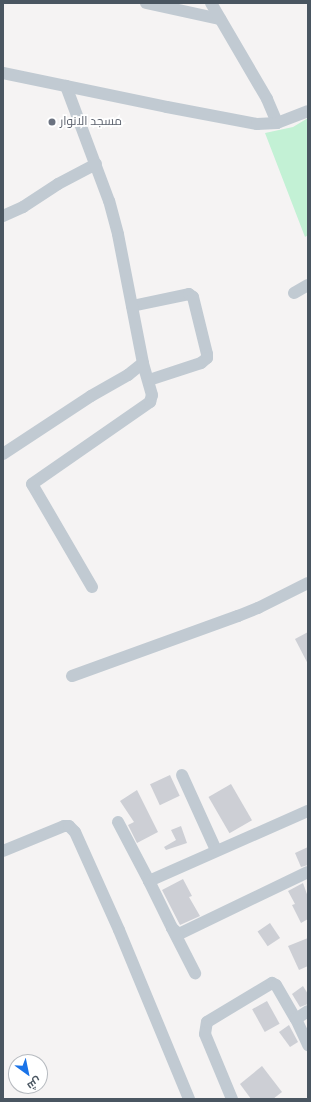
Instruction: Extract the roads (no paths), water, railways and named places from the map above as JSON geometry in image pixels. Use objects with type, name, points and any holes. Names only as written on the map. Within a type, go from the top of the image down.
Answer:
[{"type":"street","points":[[146,3],[220,18]]},
{"type":"street","points":[[211,3],[267,99],[277,123]]},
{"type":"street","points":[[3,73],[244,122],[267,125],[277,123],[308,111]]},
{"type":"street","points":[[66,86],[96,164],[118,234],[143,363],[152,394],[150,402],[143,408],[32,484],[92,587]]},
{"type":"street","points":[[3,216],[23,207],[58,184],[96,164]]},
{"type":"street","points":[[294,293],[308,285]]},
{"type":"street","points":[[132,306],[189,294],[193,297],[207,354],[207,358],[201,363],[149,380]]},
{"type":"street","points":[[3,454],[91,396],[128,375],[143,363]]},
{"type":"street","points":[[72,676],[238,616],[258,608],[308,583]]},
{"type":"street","points":[[182,775],[216,850]]},
{"type":"street","points":[[148,882],[216,850],[308,811]]},
{"type":"street","points":[[118,822],[194,973]]},
{"type":"street","points":[[3,851],[64,826],[69,826],[75,832],[119,930],[189,1099]]},
{"type":"street","points":[[172,928],[175,932],[183,933],[308,872]]},
{"type":"street","points":[[232,1099],[205,1034],[207,1022],[272,983],[276,985],[296,1019],[308,1045]]},
{"type":"street","points":[[296,1019],[308,1011]]},
{"type":"place","name":"مسجد الانوار","points":[[52,122]]}]
